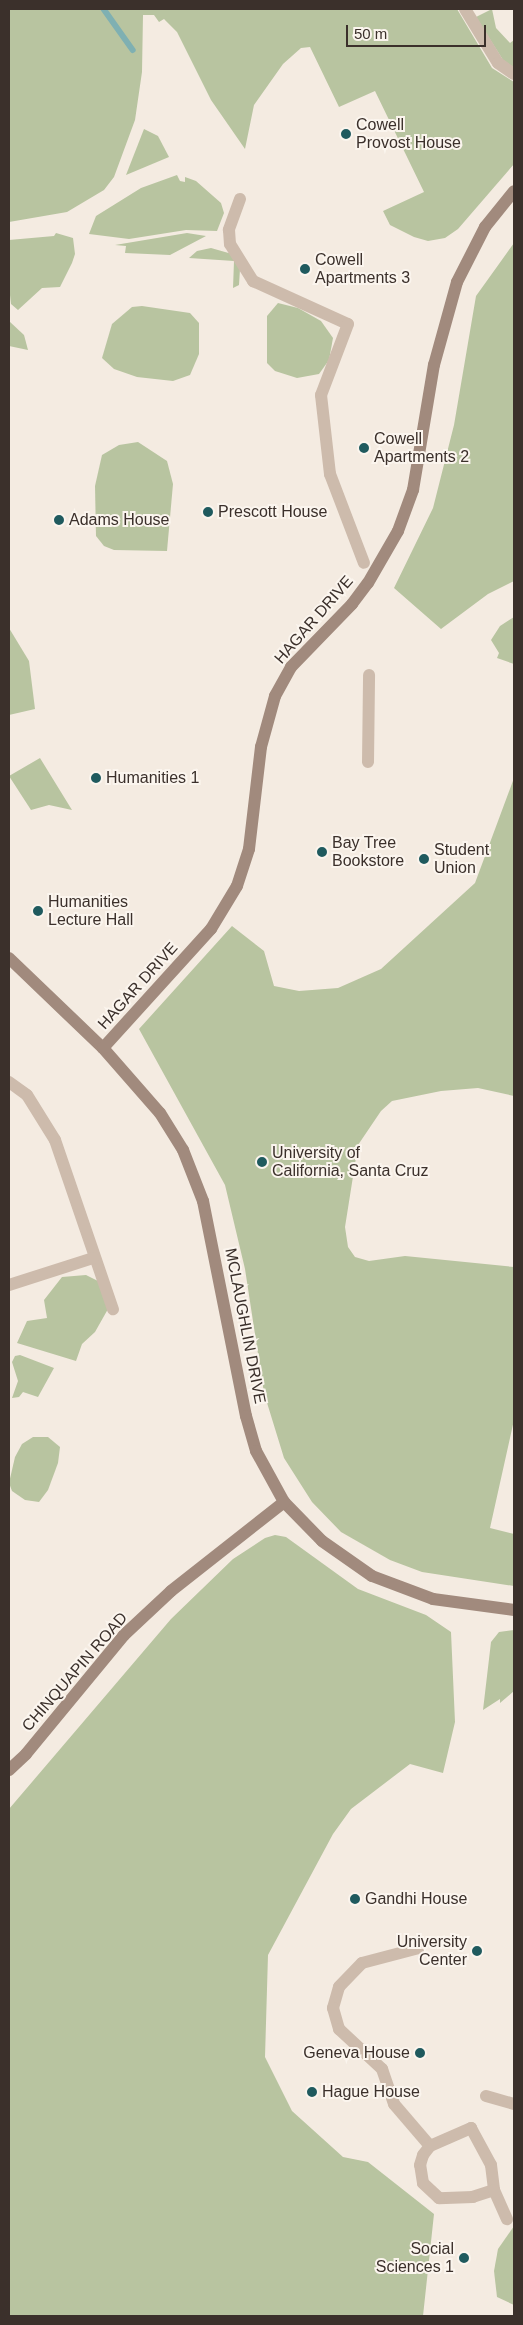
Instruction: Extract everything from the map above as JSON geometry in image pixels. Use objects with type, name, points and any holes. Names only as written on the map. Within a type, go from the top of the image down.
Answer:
[{"type":"main road","name":"HAGAR DRIVE","points":[[103,1048],[210,929],[237,886],[249,849],[261,747],[275,696],[291,667],[368,583],[398,531],[413,490],[434,365],[457,282],[485,227],[514,191]]},
{"type":"main road","name":"MCLAUGHLIN DRIVE","points":[[9,958],[103,1048],[160,1114],[195,1176],[212,1235],[246,1416],[256,1451],[284,1502],[322,1541],[372,1576],[433,1599],[514,1610]]},
{"type":"main road","name":"CHINQUAPIN ROAD","points":[[9,1770],[26,1754],[124,1635],[171,1591],[284,1502]]},
{"type":"street","points":[[465,9],[498,63],[514,74]]},
{"type":"street","points":[[240,199],[229,230],[230,244],[252,281],[348,324],[321,395],[330,474],[364,563]]},
{"type":"street","points":[[368,762],[369,675]]},
{"type":"street","points":[[9,1082],[27,1096],[56,1140],[112,1309]]},
{"type":"street","points":[[9,1285],[94,1258]]},
{"type":"street","points":[[419,1948],[362,1963],[348,1974],[339,1987],[333,2008],[339,2029],[382,2069],[394,2104],[430,2146]]},
{"type":"street","points":[[486,2096],[514,2104]]},
{"type":"street","points":[[494,2190],[449,2200],[430,2193],[423,2183],[420,2165],[430,2146],[471,2128],[491,2165],[494,2190],[507,2220]]},
{"type":"green space","points":[[9,9],[457,9],[492,68],[514,82],[514,164],[458,229],[445,238],[428,241],[414,237],[390,225],[383,211],[424,192],[375,91],[339,107],[310,47],[301,48],[283,64],[254,105],[245,149],[211,100],[177,32],[164,19],[159,22],[154,15],[143,15],[142,72],[135,120],[114,177],[104,190],[67,212],[9,222]]},
{"type":"green space","points":[[492,9],[496,28],[510,43],[514,40],[514,68],[503,60],[476,17]]},
{"type":"green space","points":[[144,129],[158,136],[169,157],[126,175]]},
{"type":"green space","points":[[177,175],[180,181],[185,182],[185,177],[196,181],[221,203],[224,213],[217,231],[186,230],[129,239],[89,234],[96,216],[141,188]]},
{"type":"green space","points":[[56,233],[73,238],[75,254],[72,263],[60,287],[42,288],[18,310],[11,304],[9,240],[54,236]]},
{"type":"green space","points":[[187,233],[206,236],[170,255],[125,253],[126,246],[115,245]]},
{"type":"green space","points":[[514,243],[514,581],[488,594],[441,629],[394,588],[433,508],[454,425],[476,296]]},
{"type":"green space","points":[[211,248],[232,254],[240,269],[239,285],[233,288],[234,261],[189,258],[197,251]]},
{"type":"green space","points":[[278,303],[298,308],[321,321],[333,338],[329,360],[319,374],[297,378],[275,371],[267,363],[267,316]]},
{"type":"green space","points":[[142,306],[190,313],[199,323],[199,354],[190,375],[173,381],[137,377],[114,369],[102,358],[112,324],[132,307]]},
{"type":"green space","points":[[9,321],[24,335],[28,350],[9,346]]},
{"type":"green space","points":[[138,442],[167,461],[173,484],[167,551],[114,550],[104,546],[96,536],[95,486],[102,455],[119,445]]},
{"type":"green space","points":[[514,617],[514,664],[497,658],[499,653],[491,640],[500,626]]},
{"type":"green space","points":[[9,628],[29,661],[35,709],[9,715]]},
{"type":"green space","points":[[40,758],[72,810],[49,805],[31,810],[9,776]]},
{"type":"green space","points":[[514,778],[514,1096],[478,1088],[441,1091],[392,1101],[381,1111],[358,1145],[345,1227],[348,1247],[355,1257],[369,1261],[405,1256],[514,1267],[514,1420],[490,1528],[514,1534],[514,1586],[422,1572],[390,1560],[341,1532],[312,1502],[284,1458],[264,1393],[245,1269],[225,1185],[139,1029],[232,926],[264,951],[274,986],[299,991],[338,988],[381,969],[475,883]]},
{"type":"green space","points":[[86,1275],[98,1281],[108,1309],[95,1332],[82,1344],[76,1361],[17,1343],[27,1321],[47,1318],[44,1300],[62,1277]]},
{"type":"green space","points":[[20,1355],[54,1368],[38,1397],[23,1392],[19,1397],[12,1398],[18,1381],[12,1362],[15,1356]]},
{"type":"green space","points":[[33,1437],[48,1437],[60,1447],[58,1463],[48,1490],[39,1502],[25,1500],[12,1491],[9,1483],[15,1457],[22,1444]]},
{"type":"green space","points":[[275,1535],[286,1537],[358,1589],[426,1615],[451,1632],[455,1722],[443,1773],[410,1764],[351,1809],[333,1834],[268,1955],[265,2057],[292,2111],[343,2157],[368,2162],[434,2214],[423,2316],[9,2316],[9,1809],[171,1619],[233,1559],[265,1538]]},
{"type":"green space","points":[[514,1630],[514,1691],[500,1703],[500,1699],[483,1710],[491,1642],[499,1632]]},
{"type":"green space","points":[[514,2226],[514,2305],[497,2297],[494,2271],[498,2249]]},
{"type":"waterway","points":[[104,9],[133,50]]},
{"type":"place","name":"Cowell Provost House","points":[[346,134]]},
{"type":"place","name":"Cowell Apartments 3","points":[[305,269]]},
{"type":"place","name":"Cowell Apartments 2","points":[[364,448]]},
{"type":"place","name":"Prescott House","points":[[208,512]]},
{"type":"place","name":"Adams House","points":[[59,520]]},
{"type":"place","name":"Humanities 1","points":[[96,778]]},
{"type":"place","name":"Bay Tree Bookstore","points":[[322,852]]},
{"type":"place","name":"Student Union","points":[[424,859]]},
{"type":"place","name":"Humanities Lecture Hall","points":[[38,911]]},
{"type":"place","name":"University of California, Santa Cruz","points":[[262,1162]]},
{"type":"place","name":"Gandhi House","points":[[355,1899]]},
{"type":"place","name":"University Center","points":[[477,1951]]},
{"type":"place","name":"Geneva House","points":[[420,2053]]},
{"type":"place","name":"Hague House","points":[[312,2092]]},
{"type":"place","name":"Social Sciences 1","points":[[464,2258]]}]
